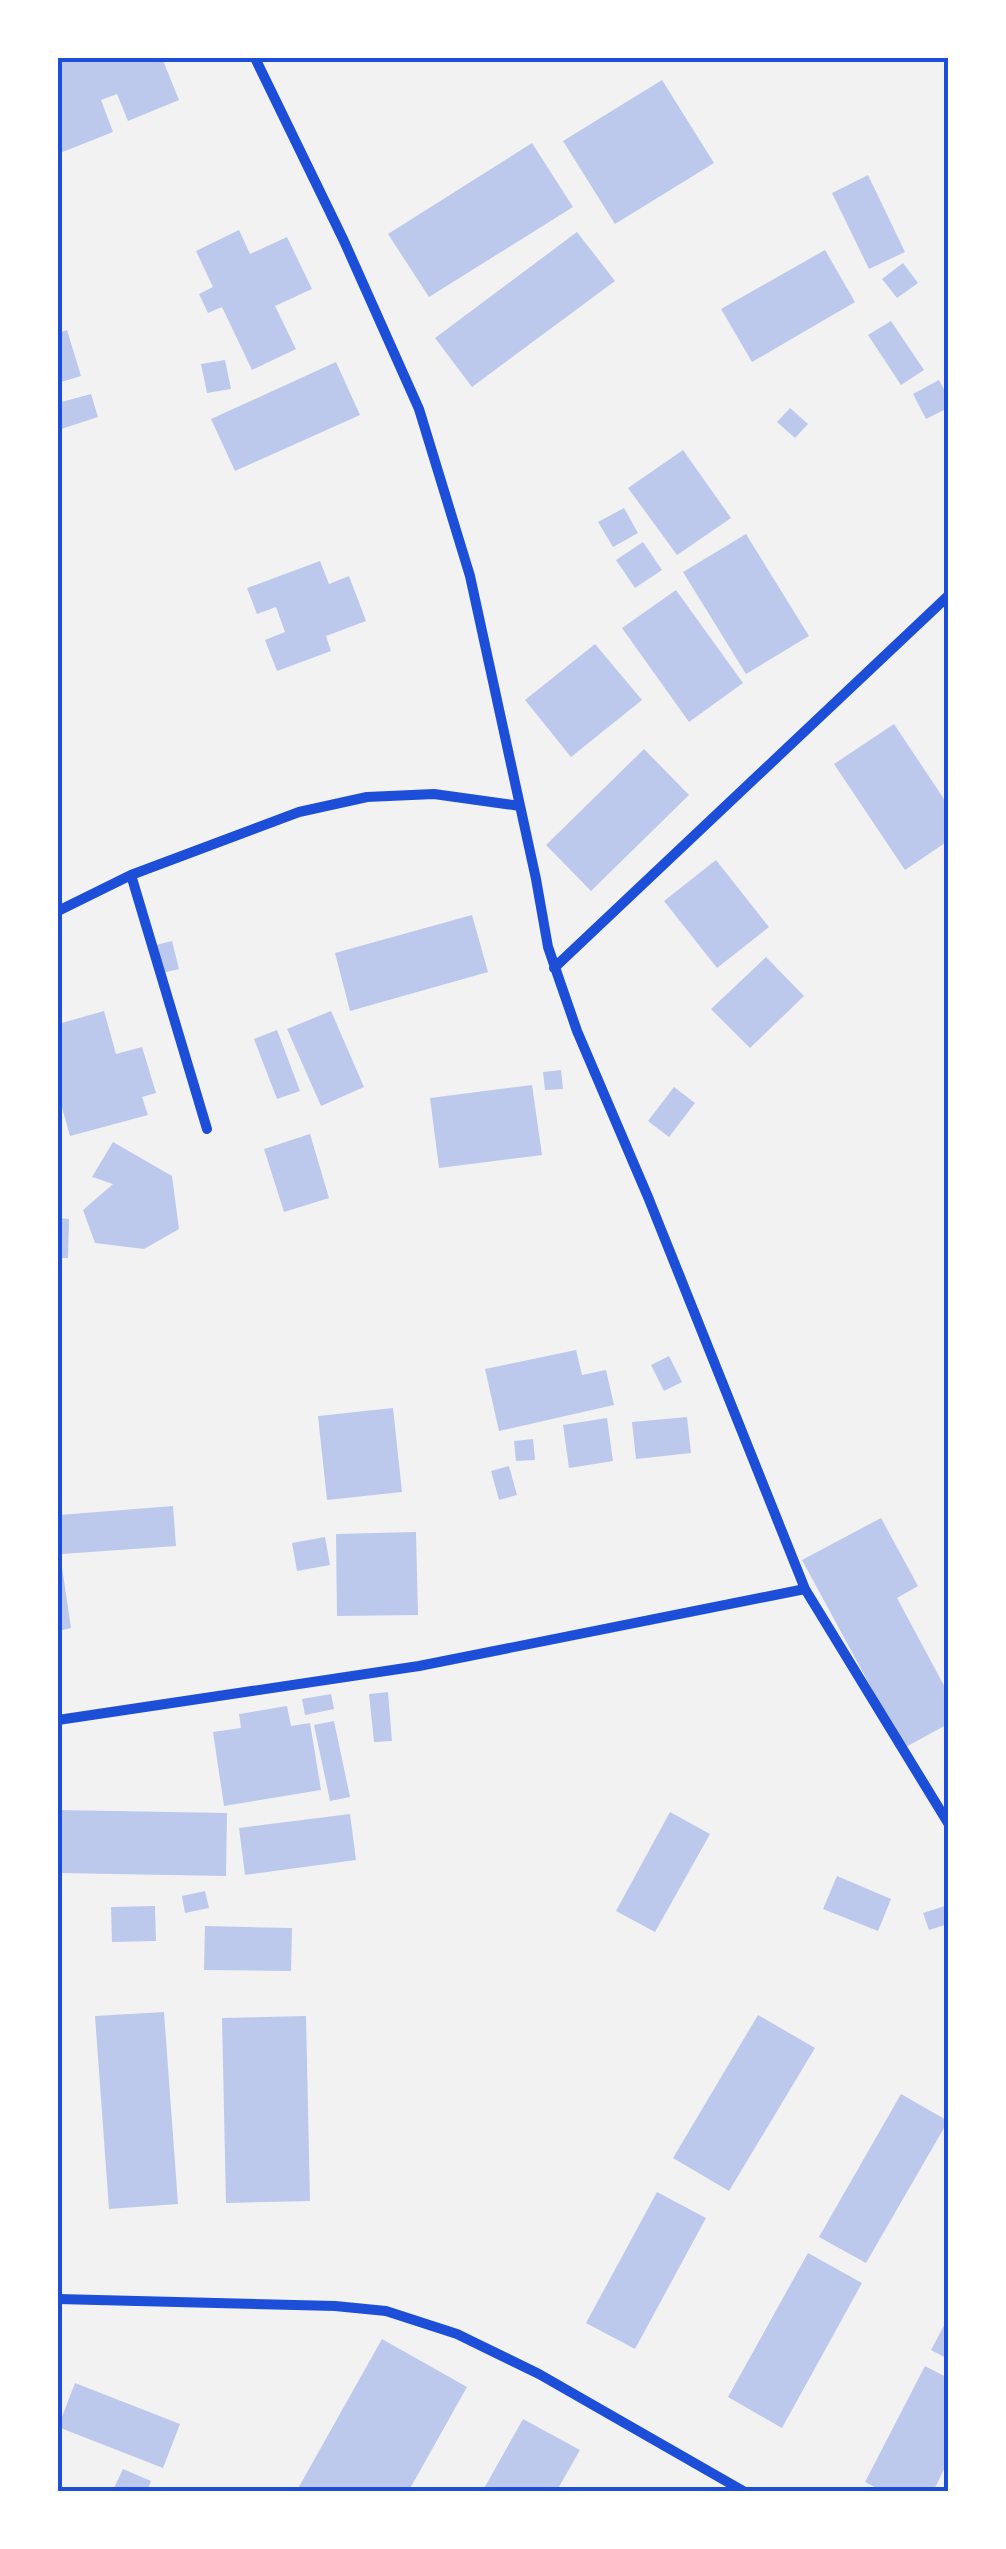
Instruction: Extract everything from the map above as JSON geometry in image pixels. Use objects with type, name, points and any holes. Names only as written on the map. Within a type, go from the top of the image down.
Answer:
[{"type":"street","points":[[255,58],[344,241],[419,409],[470,576],[554,968],[805,1589],[948,1823]]},
{"type":"street","points":[[554,968],[948,596]]},
{"type":"street","points":[[58,911],[131,875],[299,812],[367,797],[434,794],[520,806]]},
{"type":"street","points":[[131,875],[207,1129]]},
{"type":"street","points":[[58,1720],[419,1666],[805,1589]]},
{"type":"street","points":[[58,2300],[335,2306],[386,2311],[457,2334],[539,2374],[745,2492]]},
{"type":"building","points":[[70,58],[162,58],[179,100],[128,121],[117,94],[101,100],[113,132],[60,153],[58,62]]},
{"type":"building","points":[[662,80],[714,163],[615,224],[563,141]]},
{"type":"building","points":[[532,143],[573,207],[429,297],[388,234]]},
{"type":"building","points":[[868,175],[905,252],[869,269],[832,193]]},
{"type":"building","points":[[239,230],[250,254],[287,237],[312,289],[275,306],[296,349],[252,370],[222,307],[208,313],[199,294],[213,287],[196,251]]},
{"type":"building","points":[[577,232],[615,281],[472,387],[435,338]]},
{"type":"building","points":[[825,250],[855,302],[752,362],[721,309]]},
{"type":"building","points":[[903,263],[918,283],[897,298],[882,279]]},
{"type":"building","points":[[891,321],[924,370],[901,385],[868,335]]},
{"type":"building","points":[[67,330],[81,376],[58,383],[58,333]]},
{"type":"building","points":[[225,360],[231,389],[207,393],[201,364]]},
{"type":"building","points":[[336,362],[360,415],[235,471],[211,419]]},
{"type":"building","points":[[939,380],[948,397],[948,408],[926,419],[913,394]]},
{"type":"building","points":[[91,394],[98,417],[58,430],[58,403]]},
{"type":"building","points":[[790,408],[808,424],[795,438],[777,422]]},
{"type":"building","points":[[683,450],[731,518],[677,555],[628,488]]},
{"type":"building","points":[[624,508],[638,533],[613,547],[598,522]]},
{"type":"building","points":[[746,534],[809,636],[746,674],[683,572]]},
{"type":"building","points":[[643,542],[662,570],[635,588],[616,560]]},
{"type":"building","points":[[320,561],[329,584],[349,576],[366,621],[326,636],[331,651],[277,671],[265,640],[285,632],[276,607],[257,614],[247,588]]},
{"type":"building","points":[[676,590],[743,683],[689,722],[622,628]]},
{"type":"building","points":[[595,644],[642,700],[571,757],[525,700]]},
{"type":"building","points":[[894,724],[948,805],[948,841],[905,870],[834,764]]},
{"type":"building","points":[[644,749],[689,795],[591,891],[546,845]]},
{"type":"building","points":[[716,860],[769,927],[717,968],[664,901]]},
{"type":"building","points":[[472,915],[488,972],[350,1011],[335,953]]},
{"type":"building","points":[[172,941],[179,969],[162,973],[156,945]]},
{"type":"building","points":[[766,957],[804,996],[750,1048],[711,1009]]},
{"type":"building","points":[[104,1011],[116,1054],[142,1047],[156,1093],[142,1097],[148,1115],[70,1136],[58,1093],[58,1024]]},
{"type":"building","points":[[331,1011],[364,1087],[321,1106],[287,1029]]},
{"type":"building","points":[[277,1030],[300,1091],[277,1099],[254,1039]]},
{"type":"building","points":[[561,1070],[563,1089],[545,1090],[543,1072]]},
{"type":"building","points":[[532,1085],[542,1155],[439,1168],[430,1098]]},
{"type":"building","points":[[674,1087],[695,1103],[669,1137],[648,1121]]},
{"type":"building","points":[[310,1134],[329,1198],[284,1212],[264,1149]]},
{"type":"building","points":[[113,1142],[172,1176],[179,1229],[144,1249],[95,1243],[83,1210],[113,1184],[92,1177]]},
{"type":"building","points":[[58,1218],[69,1219],[68,1258],[58,1258]]},
{"type":"building","points":[[576,1350],[582,1375],[606,1370],[614,1405],[499,1431],[485,1369]]},
{"type":"building","points":[[669,1356],[682,1382],[664,1391],[651,1365]]},
{"type":"building","points":[[393,1408],[402,1492],[327,1500],[318,1416]]},
{"type":"building","points":[[687,1417],[691,1453],[636,1459],[632,1422]]},
{"type":"building","points":[[607,1418],[613,1461],[569,1468],[563,1425]]},
{"type":"building","points":[[533,1439],[535,1460],[516,1461],[514,1441]]},
{"type":"building","points":[[509,1466],[517,1495],[499,1500],[491,1471]]},
{"type":"building","points":[[173,1506],[176,1546],[62,1554],[59,1515]]},
{"type":"building","points":[[881,1518],[918,1586],[897,1598],[948,1693],[948,1724],[904,1748],[802,1560]]},
{"type":"building","points":[[416,1532],[418,1615],[337,1616],[336,1534]]},
{"type":"building","points":[[325,1537],[330,1565],[297,1571],[292,1543]]},
{"type":"building","points":[[58,1567],[62,1567],[71,1628],[58,1631]]},
{"type":"building","points":[[388,1692],[392,1741],[374,1742],[369,1694]]},
{"type":"building","points":[[331,1694],[334,1709],[305,1715],[302,1699]]},
{"type":"building","points":[[287,1706],[291,1726],[310,1723],[321,1790],[224,1806],[213,1732],[241,1728],[239,1714]]},
{"type":"building","points":[[334,1721],[350,1797],[330,1801],[314,1725]]},
{"type":"building","points":[[58,1810],[227,1813],[226,1876],[58,1873]]},
{"type":"building","points":[[670,1812],[710,1834],[655,1932],[616,1911]]},
{"type":"building","points":[[350,1814],[356,1860],[245,1875],[239,1828]]},
{"type":"building","points":[[837,1876],[891,1899],[878,1931],[823,1909]]},
{"type":"building","points":[[205,1891],[209,1908],[185,1913],[182,1896]]},
{"type":"building","points":[[948,1905],[948,1924],[929,1930],[923,1913]]},
{"type":"building","points":[[155,1906],[156,1941],[112,1942],[111,1907]]},
{"type":"building","points":[[205,1926],[292,1928],[291,1971],[204,1970]]},
{"type":"building","points":[[164,2012],[178,2204],[109,2209],[95,2016]]},
{"type":"building","points":[[758,2015],[815,2048],[729,2191],[673,2158]]},
{"type":"building","points":[[306,2016],[310,2201],[226,2203],[222,2018]]},
{"type":"building","points":[[901,2094],[948,2121],[866,2263],[819,2237]]},
{"type":"building","points":[[657,2192],[706,2218],[635,2349],[586,2323]]},
{"type":"building","points":[[808,2253],[862,2283],[782,2428],[728,2397]]},
{"type":"building","points":[[948,2318],[948,2359],[931,2350]]},
{"type":"building","points":[[382,2339],[467,2387],[408,2492],[296,2492]]},
{"type":"building","points":[[925,2366],[948,2378],[948,2461],[933,2492],[884,2492],[865,2482]]},
{"type":"building","points":[[75,2383],[180,2424],[163,2468],[58,2427]]},
{"type":"building","points":[[523,2419],[580,2450],[556,2492],[482,2492]]},
{"type":"building","points":[[123,2469],[151,2481],[147,2492],[112,2492]]}]
